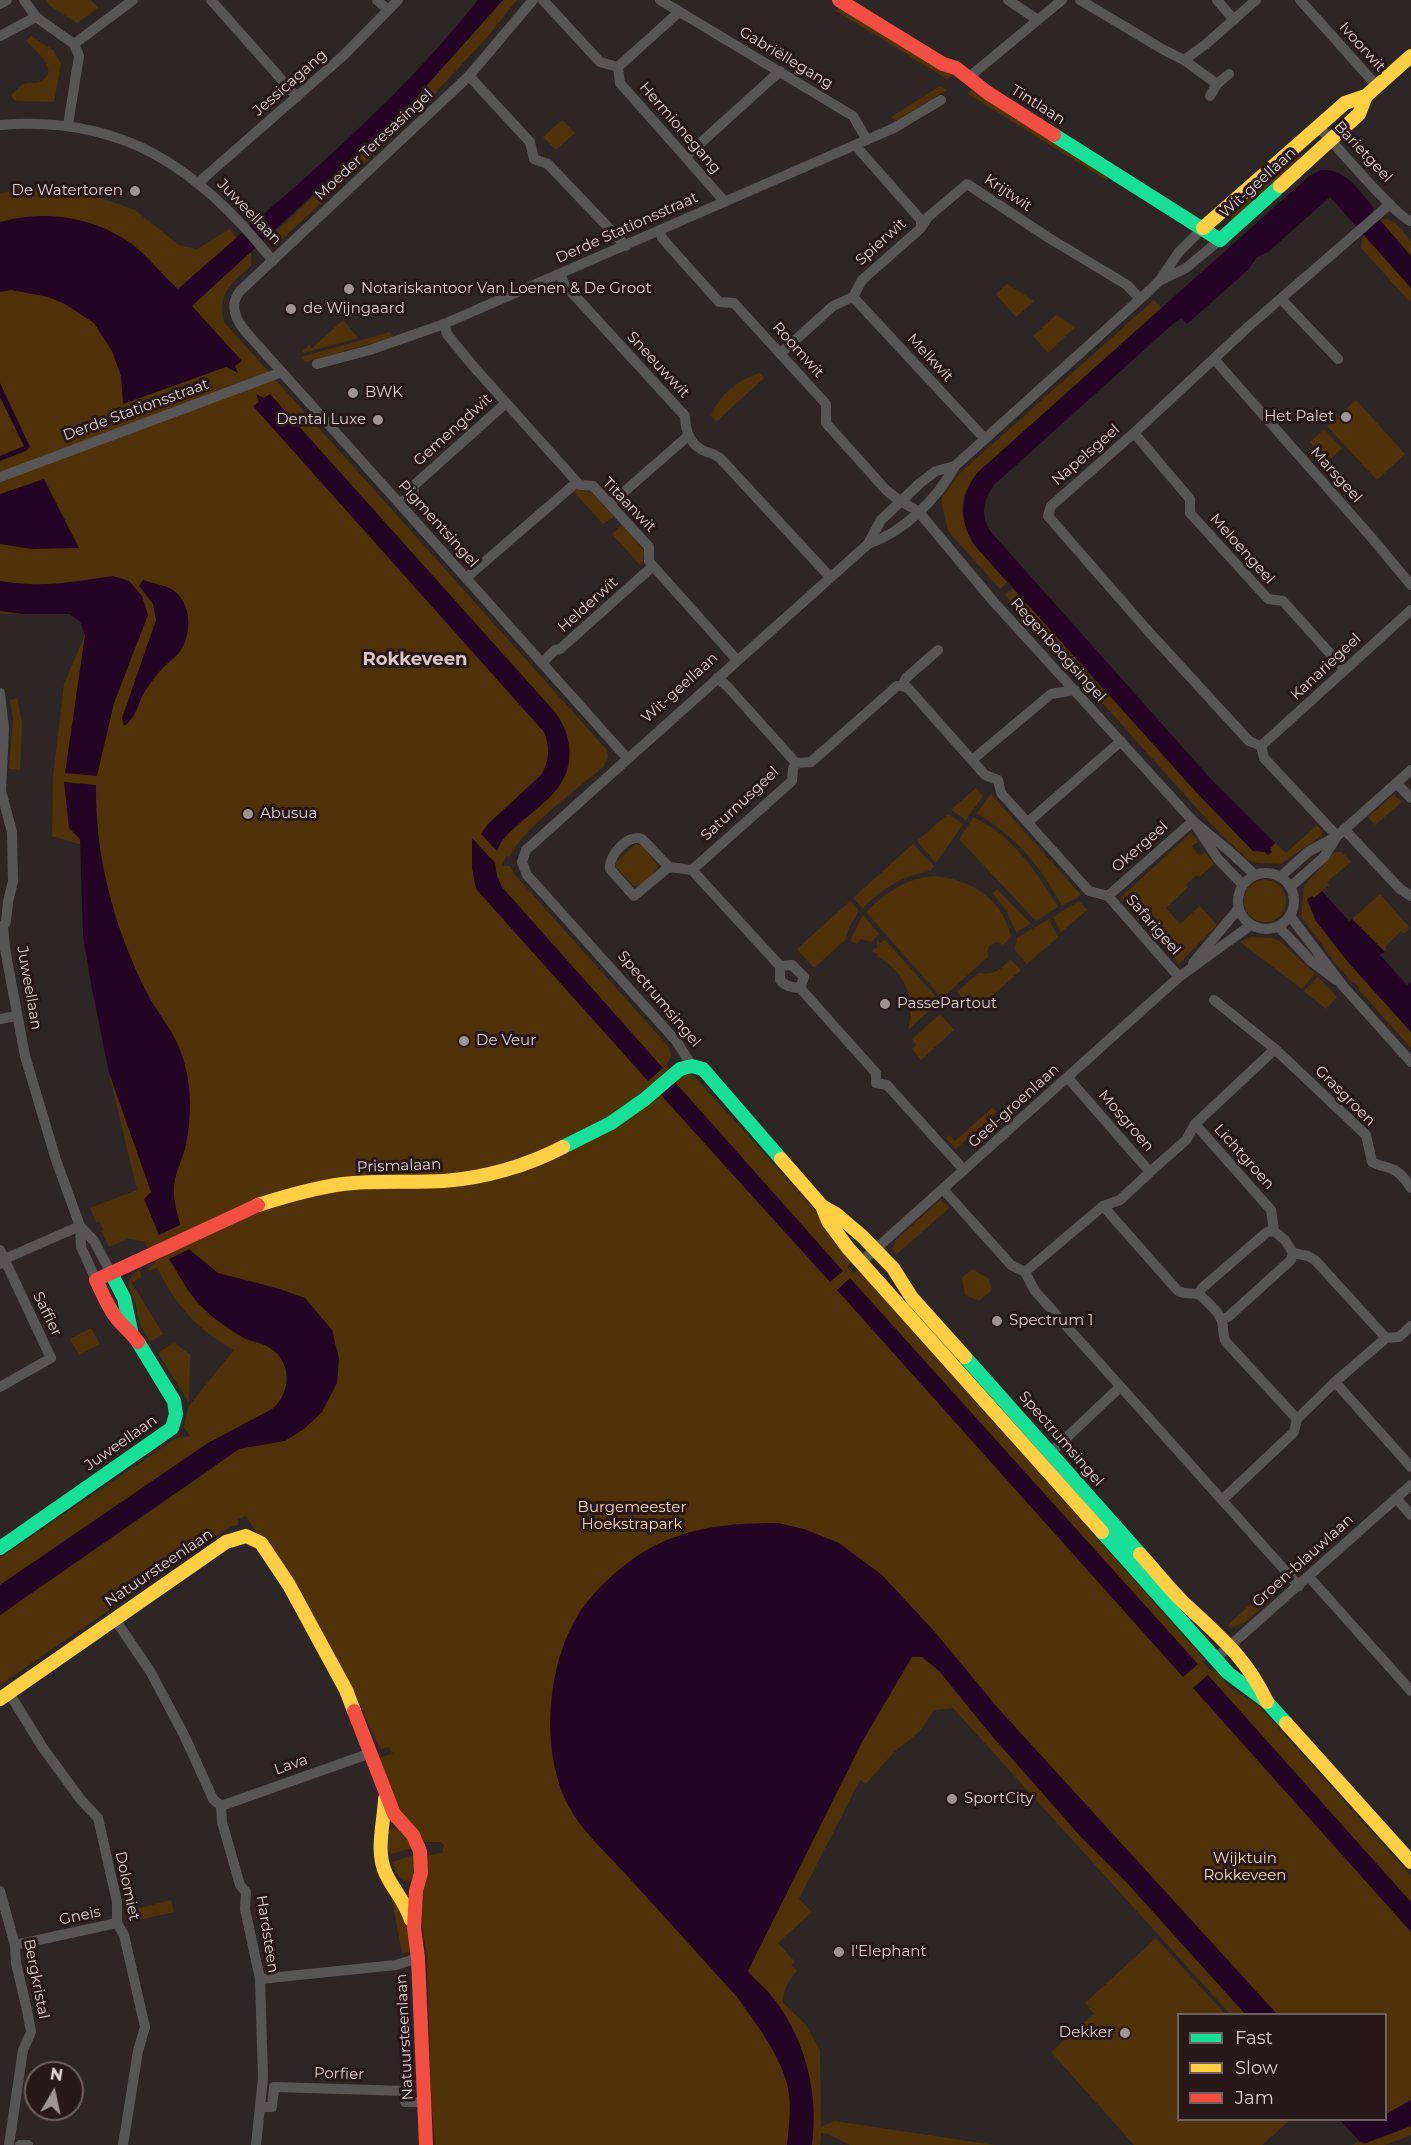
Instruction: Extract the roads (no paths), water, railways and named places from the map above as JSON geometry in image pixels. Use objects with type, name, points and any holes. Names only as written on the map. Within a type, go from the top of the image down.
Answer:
[{"type":"street","points":[[0,4],[7,0]]},
{"type":"street","points":[[24,0],[36,17],[75,44],[79,56],[68,125]]},
{"type":"street","points":[[75,44],[134,0]]},
{"type":"street","points":[[211,0],[297,97]]},
{"type":"street","points":[[376,0],[388,10]]},
{"type":"street","name":"Jessicagang","points":[[198,183],[343,56],[398,0]]},
{"type":"street","name":"Moeder Teresasingel","points":[[234,307],[240,291],[469,76],[533,0]]},
{"type":"street","points":[[543,0],[600,62],[618,67],[680,12]]},
{"type":"street","name":"Gabriëllegang","points":[[660,0],[853,116],[867,140]]},
{"type":"street","name":"Tintlaan","points":[[839,0],[943,64],[956,68],[988,93],[1220,240]]},
{"type":"street","points":[[1008,0],[1038,20]]},
{"type":"street","points":[[969,77],[1062,0]]},
{"type":"street","points":[[1080,0],[1184,60],[1217,84]]},
{"type":"street","points":[[1217,0],[1234,20]]},
{"type":"street","points":[[1184,60],[1205,45],[1256,0]]},
{"type":"street","name":"Ivoorwit","points":[[1300,0],[1377,86]]},
{"type":"street","points":[[0,36],[36,17]]},
{"type":"street","name":"Wit-geellaan","points":[[522,862],[526,850],[830,577],[868,544],[893,533],[918,511],[944,485],[955,466],[1159,281],[1179,252],[1203,228],[1345,103],[1366,96],[1411,56]]},
{"type":"street","name":"Hermionegang","points":[[618,67],[620,83],[725,202]]},
{"type":"street","points":[[685,157],[780,71]]},
{"type":"street","points":[[1210,96],[1217,84],[1228,74]]},
{"type":"street","points":[[469,76],[530,142],[534,159],[548,164],[626,246]]},
{"type":"street","name":"Wit-geellaan","points":[[1159,281],[1186,268],[1207,252],[1359,114],[1366,96]]},
{"type":"street","name":"Derde Stationsstraat","points":[[317,364],[370,350],[444,324],[855,146],[894,128],[941,100]]},
{"type":"street","name":"Juweellaan","points":[[0,125],[32,122],[68,125],[104,132],[155,153],[198,183],[234,215],[273,261]]},
{"type":"street","name":"Barietgeel","points":[[1319,127],[1390,204],[1406,220],[1411,221]]},
{"type":"street","points":[[855,146],[921,220],[921,225]]},
{"type":"street","name":"Krijtwit","points":[[921,225],[967,184],[1126,285],[1140,299]]},
{"type":"street","name":"Napelsgeel","points":[[1390,204],[1051,506],[1048,516],[1141,623],[1249,741],[1261,746],[1264,758],[1400,889],[1411,896]]},
{"type":"street","name":"Spierwit","points":[[782,353],[833,306],[853,297],[862,280],[920,229],[921,225]]},
{"type":"street","name":"Roomwit","points":[[660,231],[662,237],[719,302],[734,303],[782,353],[826,404],[826,423],[886,490],[900,501]]},
{"type":"street","name":"Sneeuwwit","points":[[560,274],[565,285],[685,416],[685,430],[688,436]]},
{"type":"street","name":"Melkwit","points":[[853,297],[985,439]]},
{"type":"street","points":[[1281,299],[1338,359]]},
{"type":"street","name":"Pigmentsingel","points":[[234,307],[238,322],[627,758]]},
{"type":"street","name":"Titaanwit","points":[[444,324],[447,334],[577,482],[580,485],[593,486],[649,547],[649,561],[737,660]]},
{"type":"street","name":"Marsgeel","points":[[1214,359],[1411,585]]},
{"type":"street","name":"Derde Stationsstraat","points":[[0,477],[282,372]]},
{"type":"street","name":"Gemengdwit","points":[[400,504],[414,491],[411,488],[506,403]]},
{"type":"street","name":"Meloengeel","points":[[1134,433],[1191,498],[1190,513],[1268,599],[1283,601],[1344,670]]},
{"type":"street","points":[[610,504],[688,436],[706,452],[714,453],[720,458],[830,577]]},
{"type":"street","name":"Wit-geellaan","points":[[868,544],[881,520],[900,501],[936,471],[955,466]]},
{"type":"street","points":[[466,579],[577,482]]},
{"type":"street","name":"Regenboogsingel","points":[[900,501],[918,511],[993,601],[1192,821],[1218,859],[1243,885]]},
{"type":"street","name":"Helderwit","points":[[542,663],[555,650],[560,650],[653,566]]},
{"type":"street","name":"Kanariegeel","points":[[1261,746],[1411,610]]},
{"type":"street","points":[[796,763],[811,762],[897,686],[902,686],[906,678],[938,650]]},
{"type":"street","name":"Saturnusgeel","points":[[692,870],[792,781],[796,763],[717,678]]},
{"type":"street","name":"Safarigeel","points":[[902,686],[908,688],[985,775],[998,780],[1001,793],[1089,891],[1108,896],[1183,974]]},
{"type":"street","points":[[972,760],[1051,694],[1075,690]]},
{"type":"street","name":"Juweellaan","points":[[0,693],[4,728],[0,792],[12,832],[13,881],[6,922],[2,923],[16,1016],[25,1056],[56,1160],[80,1226],[81,1247],[108,1306],[117,1319],[131,1331],[174,1401],[176,1414],[172,1428],[0,1548]]},
{"type":"street","points":[[1028,822],[1121,741]]},
{"type":"street","points":[[1280,877],[1308,852],[1341,832],[1411,770]]},
{"type":"street","points":[[1396,783],[1411,798]]},
{"type":"street","name":"Regenboogsingel","points":[[1192,821],[1255,875]]},
{"type":"street","name":"Okergeel","points":[[1108,896],[1192,821]]},
{"type":"street","points":[[1290,887],[1324,857],[1341,832]]},
{"type":"street","points":[[669,867],[634,896],[610,869],[609,862],[611,857],[632,838],[638,837],[669,867],[692,870],[780,966],[782,983],[786,986],[801,988],[876,1073],[876,1083],[887,1085],[964,1170]]},
{"type":"street","points":[[0,853],[12,851]]},
{"type":"street","name":"Spectrumsingel","points":[[522,862],[527,875],[676,1042],[686,1068],[703,1070],[822,1206],[836,1214],[893,1268],[912,1298],[934,1324],[1000,1394],[1183,1602],[1205,1620],[1230,1646],[1259,1682],[1267,1701]]},
{"type":"street","points":[[1268,873],[1280,877],[1290,887],[1294,898],[1290,916],[1278,926],[1264,929],[1251,925],[1243,917],[1239,908],[1239,892],[1243,885],[1255,875],[1268,873]]},
{"type":"street","name":"Geel-groenlaan","points":[[1183,974],[1239,908]]},
{"type":"street","points":[[1290,916],[1343,986],[1411,1062]]},
{"type":"street","name":"Geel-groenlaan","points":[[860,1263],[1183,974],[1251,925]]},
{"type":"street","points":[[1278,926],[1311,961],[1343,986]]},
{"type":"street","points":[[780,966],[792,965],[804,977],[801,988]]},
{"type":"street","name":"Grasgroen","points":[[1214,1000],[1275,1049],[1366,1135],[1372,1162],[1399,1173],[1411,1188]]},
{"type":"street","points":[[0,1019],[16,1016]]},
{"type":"street","points":[[1150,1172],[1186,1140],[1195,1124],[1275,1049]]},
{"type":"street","name":"Prismalaan","points":[[96,1280],[251,1207],[276,1198],[345,1184],[456,1179],[498,1172],[525,1163],[582,1140],[620,1118],[686,1068]]},
{"type":"street","name":"Mosgroen","points":[[1025,1272],[1103,1206],[1120,1200],[1150,1172],[1068,1078]]},
{"type":"street","name":"Lichtgroen","points":[[1195,1124],[1271,1210],[1274,1231],[1286,1240],[1293,1253],[1316,1260],[1386,1338]]},
{"type":"street","points":[[943,1190],[1011,1265],[1025,1272],[1035,1292],[1299,1586]]},
{"type":"street","name":"Spectrumsingel","points":[[822,1206],[828,1221],[860,1263],[1039,1463],[1215,1659],[1244,1685],[1267,1701],[1411,1862]]},
{"type":"street","points":[[1103,1206],[1178,1291],[1199,1294],[1222,1319],[1223,1337],[1226,1342],[1297,1419]]},
{"type":"street","points":[[2,1263],[9,1257],[80,1226]]},
{"type":"street","name":"Juweellaan","points":[[80,1226],[94,1241],[124,1298],[131,1331]]},
{"type":"street","points":[[1199,1294],[1202,1288],[1259,1238],[1267,1232],[1274,1231]]},
{"type":"street","points":[[0,1250],[2,1263]]},
{"type":"street","points":[[1222,1319],[1228,1317],[1292,1260],[1293,1253]]},
{"type":"street","name":"Saffier","points":[[0,1387],[51,1358],[2,1263]]},
{"type":"street","points":[[1222,1500],[1294,1432],[1297,1419],[1335,1382],[1386,1338],[1399,1337],[1411,1326]]},
{"type":"street","points":[[1335,1382],[1411,1467]]},
{"type":"street","points":[[1039,1463],[1120,1387]]},
{"type":"street","name":"Groen-blauwlaan","points":[[1215,1659],[1411,1485]]},
{"type":"street","points":[[1396,1498],[1411,1515]]},
{"type":"street","name":"Natuursteenlaan","points":[[5,1696],[226,1542],[246,1536],[254,1539],[261,1543],[270,1555],[346,1690],[394,1814],[413,1835],[420,1851],[421,1873],[416,1891],[414,1928]]},
{"type":"street","points":[[1309,1577],[1411,1691]]},
{"type":"street","name":"Hardsteen","points":[[114,1618],[150,1671],[184,1735],[213,1799],[221,1806],[222,1822],[231,1855],[240,1885],[246,1892],[245,1909],[260,1979],[263,2078],[256,2145]]},
{"type":"street","name":"Dolomiet","points":[[5,1696],[81,1800],[98,1818],[117,1902],[117,1923],[124,1935],[145,2027],[138,2051],[123,2145]]},
{"type":"street","name":"Lava","points":[[221,1806],[371,1753]]},
{"type":"street","name":"Natuursteenlaan","points":[[385,1790],[385,1816],[380,1842],[382,1861],[387,1876],[407,1906],[414,1928],[418,1958],[426,2145]]},
{"type":"street","name":"Bergkristal","points":[[0,1891],[15,1946],[16,1963],[30,2032],[23,2050],[9,2145]]},
{"type":"street","name":"Gneis","points":[[15,1946],[117,1923]]},
{"type":"street","points":[[260,1979],[396,1965],[418,1958]]},
{"type":"street","name":"Porfier","points":[[260,2107],[273,2107],[274,2087],[406,2091],[405,2102],[424,2102]]},
{"type":"street","points":[[20,2145],[28,2145]]},
{"type":"place","name":"De Watertoren","points":[[135,191]]},
{"type":"place","name":"Notariskantoor Van Loenen & De Groot","points":[[349,289]]},
{"type":"place","name":"de Wijngaard","points":[[291,309]]},
{"type":"place","name":"BWK","points":[[353,393]]},
{"type":"place","name":"Het Palet","points":[[1346,417]]},
{"type":"place","name":"Dental Luxe","points":[[378,420]]},
{"type":"place","name":"Abusua","points":[[248,814]]},
{"type":"place","name":"PassePartout","points":[[885,1004]]},
{"type":"place","name":"De Veur","points":[[464,1041]]},
{"type":"place","name":"Spectrum 1","points":[[997,1321]]},
{"type":"place","name":"SportCity","points":[[952,1799]]},
{"type":"place","name":"l'Elephant","points":[[839,1952]]},
{"type":"place","name":"Dekker","points":[[1125,2033]]},
{"type":"district","name":"Rokkeveen","points":[[415,660]]},
{"type":"park label","name":"Burgemeester Hoekstrapark","points":[[632,1516]]},
{"type":"park label","name":"Wijktuin Rokkeveen","points":[[1245,1868]]}]
